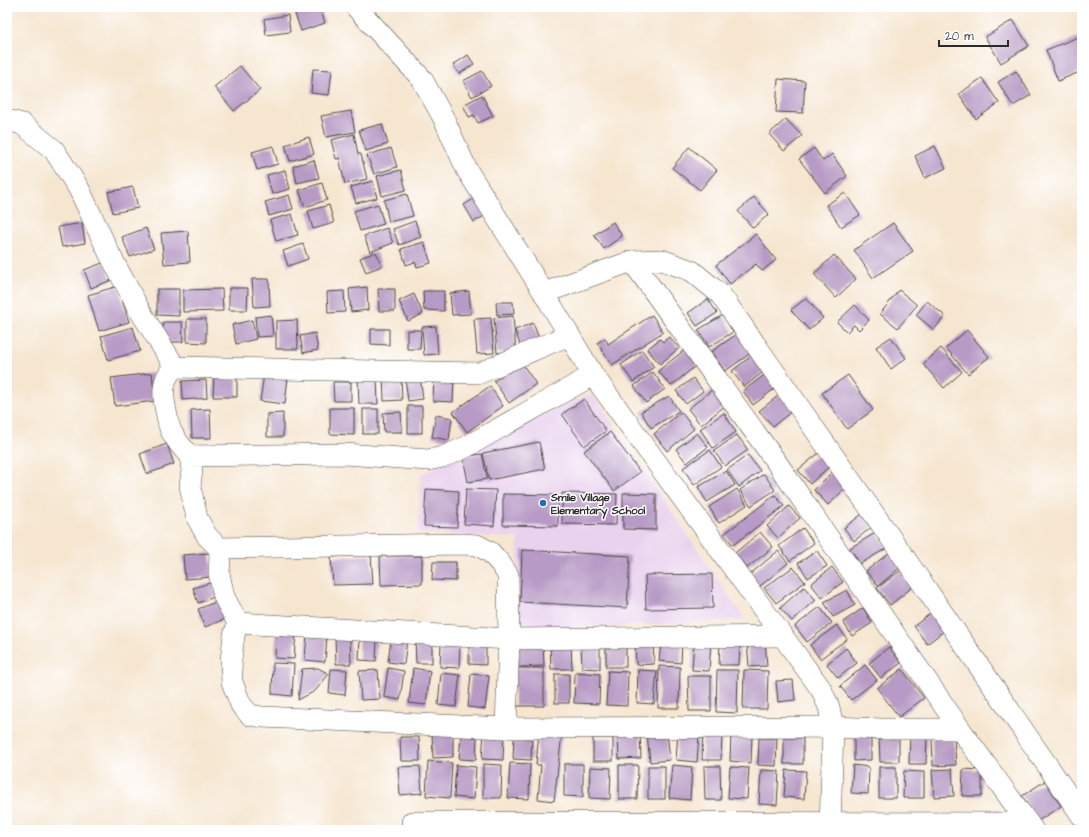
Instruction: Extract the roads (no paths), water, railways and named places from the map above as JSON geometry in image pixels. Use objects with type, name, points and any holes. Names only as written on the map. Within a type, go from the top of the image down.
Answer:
[{"type":"street","points":[[356,7],[422,79],[444,119],[467,170],[593,375],[821,689],[829,707],[833,728],[830,826]]},
{"type":"street","points":[[7,120],[22,124],[54,150],[79,189],[110,255],[140,311],[175,367]]},
{"type":"street","points":[[544,293],[632,261],[662,260],[692,271],[720,294],[909,564],[1082,816]]},
{"type":"street","points":[[632,261],[777,463],[960,729],[1030,827]]},
{"type":"street","points":[[569,335],[480,373],[175,367],[170,371],[166,377],[164,388],[164,402],[170,430],[190,456],[192,470],[190,486],[197,518],[207,536],[219,548],[219,573],[224,597],[238,623],[234,635],[231,660],[232,682],[241,705],[250,715],[262,717],[506,728],[960,729]]},
{"type":"street","points":[[190,456],[345,454],[428,460],[443,457],[466,447],[593,375]]},
{"type":"street","points":[[219,548],[462,544],[477,545],[490,552],[508,575],[509,639],[506,728]]},
{"type":"street","points":[[238,623],[509,639],[783,636]]},
{"type":"street","points":[[412,822],[1030,827]]},
{"type":"place","name":"Smile Village Elementary School","points":[[543,503]]}]
